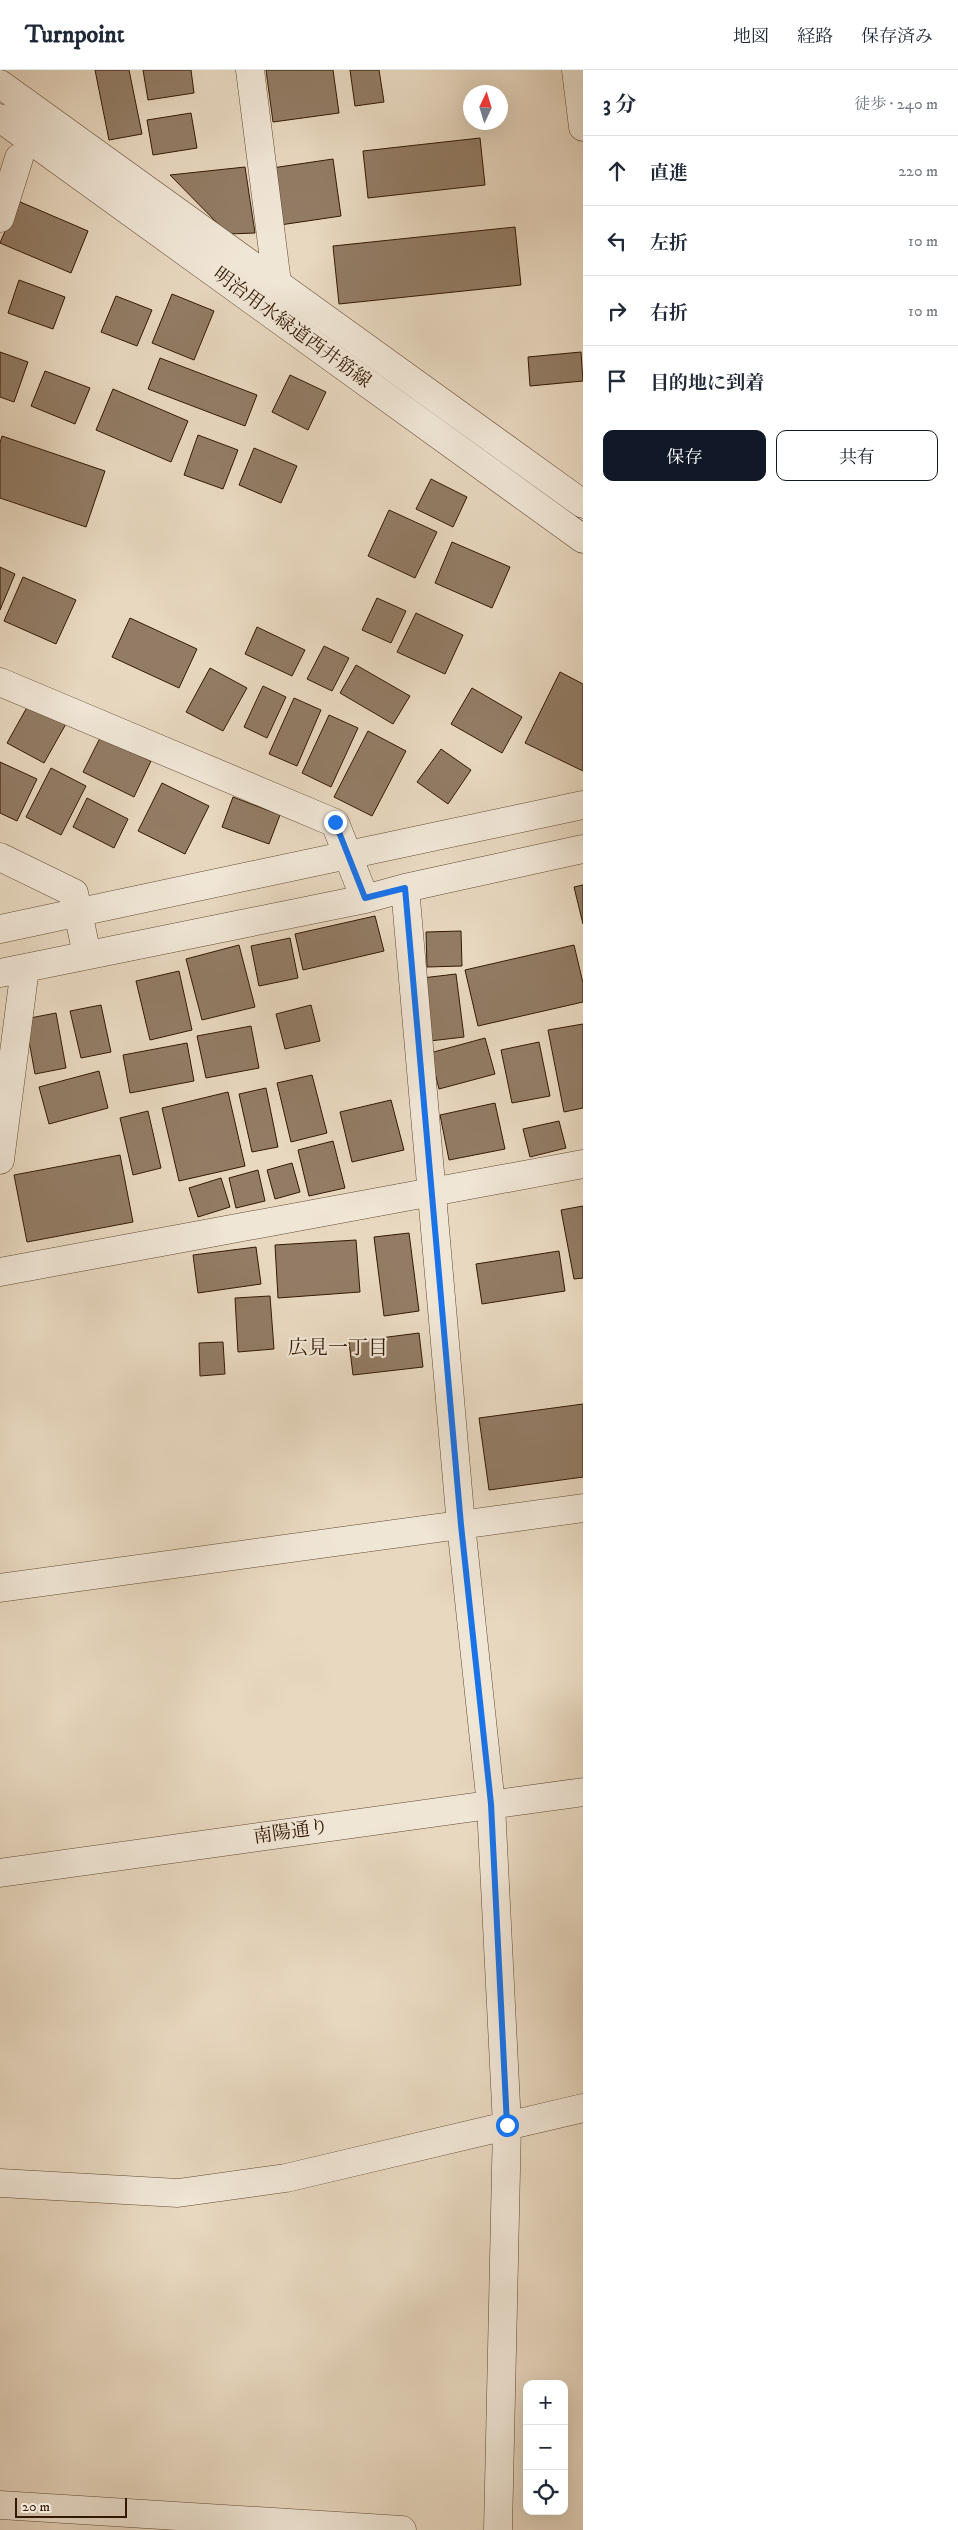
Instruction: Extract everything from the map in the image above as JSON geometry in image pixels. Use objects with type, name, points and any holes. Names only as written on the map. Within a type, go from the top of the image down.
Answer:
[{"type":"street","points":[[250,70],[277,283]]},
{"type":"street","points":[[576,70],[583,127]]},
{"type":"street","points":[[0,84],[583,504]]},
{"type":"street","name":"明治用水緑道西井筋線","points":[[0,118],[583,539]]},
{"type":"street","points":[[0,218],[19,158]]},
{"type":"street","points":[[0,682],[335,822],[365,898]]},
{"type":"street","points":[[0,929],[583,805]]},
{"type":"street","points":[[0,1160],[12,970],[365,898],[583,849]]},
{"type":"street","points":[[0,857],[74,893],[87,955]]},
{"type":"street","points":[[405,888],[430,1191],[461,1525],[491,1804],[507,2125],[498,2530]]},
{"type":"street","points":[[0,1272],[583,1164]]},
{"type":"street","points":[[0,1588],[583,1508]]},
{"type":"street","name":"南陽通り","points":[[0,1872],[583,1792]]},
{"type":"street","points":[[0,2183],[178,2193],[286,2178],[583,2108]]},
{"type":"street","points":[[0,2505],[124,2522],[402,2530]]},
{"type":"building","points":[[95,70],[129,70],[142,134],[109,140]]},
{"type":"building","points":[[143,70],[191,70],[194,93],[148,100]]},
{"type":"building","points":[[266,70],[333,70],[339,113],[273,122]]},
{"type":"building","points":[[350,70],[379,70],[384,102],[355,106]]},
{"type":"building","points":[[191,113],[197,148],[153,155],[147,120]]},
{"type":"building","points":[[480,138],[485,185],[368,198],[363,151]]},
{"type":"building","points":[[333,159],[341,216],[280,225],[272,168]]},
{"type":"building","points":[[245,167],[255,233],[228,234],[170,175]]},
{"type":"building","points":[[18,201],[88,231],[71,273],[0,243]]},
{"type":"building","points":[[515,227],[521,285],[339,304],[333,246]]},
{"type":"building","points":[[19,280],[65,297],[53,329],[8,313]]},
{"type":"building","points":[[172,294],[214,311],[194,360],[152,343]]},
{"type":"building","points":[[116,296],[152,310],[137,346],[101,332]]},
{"type":"building","points":[[0,352],[28,362],[14,402],[0,397]]},
{"type":"building","points":[[581,352],[583,381],[530,386],[528,357]]},
{"type":"building","points":[[160,358],[257,395],[245,426],[148,389]]},
{"type":"building","points":[[45,371],[90,388],[75,424],[31,406]]},
{"type":"building","points":[[290,375],[326,392],[308,430],[272,412]]},
{"type":"building","points":[[113,389],[188,421],[171,462],[96,430]]},
{"type":"building","points":[[198,435],[238,450],[223,489],[184,475]]},
{"type":"building","points":[[2,436],[105,471],[86,527],[0,498],[0,443]]},
{"type":"building","points":[[254,448],[297,466],[281,503],[239,485]]},
{"type":"building","points":[[431,479],[467,497],[453,527],[416,509]]},
{"type":"building","points":[[389,510],[437,532],[415,578],[368,556]]},
{"type":"building","points":[[452,542],[510,567],[492,608],[435,583]]},
{"type":"building","points":[[0,567],[15,574],[0,610]]},
{"type":"building","points":[[23,577],[76,600],[56,644],[4,621]]},
{"type":"building","points":[[377,598],[406,611],[391,643],[362,630]]},
{"type":"building","points":[[416,613],[463,635],[445,674],[397,652]]},
{"type":"building","points":[[130,618],[197,649],[179,688],[112,657]]},
{"type":"building","points":[[257,627],[305,650],[292,676],[245,654]]},
{"type":"building","points":[[324,646],[349,658],[332,691],[307,679]]},
{"type":"building","points":[[356,665],[410,696],[393,724],[340,693]]},
{"type":"building","points":[[210,668],[247,688],[223,731],[186,712]]},
{"type":"building","points":[[560,672],[583,684],[583,771],[525,743]]},
{"type":"building","points":[[263,686],[286,697],[267,738],[244,727]]},
{"type":"building","points":[[472,688],[522,717],[502,753],[451,724]]},
{"type":"building","points":[[294,698],[321,710],[297,766],[269,754]]},
{"type":"building","points":[[30,702],[67,722],[44,763],[7,743]]},
{"type":"building","points":[[329,715],[358,728],[331,787],[302,773]]},
{"type":"building","points":[[368,731],[406,751],[372,816],[334,797]]},
{"type":"building","points":[[100,738],[151,761],[134,797],[83,772]]},
{"type":"building","points":[[441,749],[471,770],[448,804],[417,782]]},
{"type":"building","points":[[0,762],[37,779],[17,821],[0,813]]},
{"type":"building","points":[[51,768],[86,786],[61,835],[26,817]]},
{"type":"building","points":[[162,783],[209,806],[185,854],[138,831]]},
{"type":"building","points":[[233,797],[280,815],[269,844],[222,827]]},
{"type":"building","points":[[87,798],[128,819],[114,848],[73,827]]},
{"type":"building","points":[[583,885],[583,924],[574,887]]},
{"type":"building","points":[[375,916],[384,951],[303,970],[295,934]]},
{"type":"building","points":[[461,931],[462,966],[427,967],[426,932]]},
{"type":"building","points":[[290,938],[298,978],[259,986],[251,946]]},
{"type":"building","points":[[239,945],[255,1007],[202,1020],[186,959]]},
{"type":"building","points":[[574,945],[583,983],[583,1002],[478,1026],[465,970]]},
{"type":"building","points":[[179,971],[192,1030],[150,1040],[136,981]]},
{"type":"building","points":[[456,974],[464,1037],[430,1041],[422,978]]},
{"type":"building","points":[[101,1005],[111,1052],[81,1058],[70,1011]]},
{"type":"building","points":[[311,1005],[320,1041],[285,1049],[276,1014]]},
{"type":"building","points":[[56,1013],[66,1068],[35,1074],[25,1019]]},
{"type":"building","points":[[583,1024],[583,1108],[564,1112],[548,1030]]},
{"type":"building","points":[[251,1026],[259,1068],[206,1078],[197,1036]]},
{"type":"building","points":[[485,1038],[495,1074],[439,1089],[430,1053]]},
{"type":"building","points":[[539,1042],[550,1096],[512,1103],[501,1050]]},
{"type":"building","points":[[187,1043],[194,1081],[130,1093],[123,1055]]},
{"type":"building","points":[[99,1071],[108,1108],[49,1124],[39,1087]]},
{"type":"building","points":[[312,1075],[327,1133],[291,1142],[277,1083]]},
{"type":"building","points":[[266,1088],[278,1147],[252,1152],[239,1094]]},
{"type":"building","points":[[228,1092],[245,1166],[179,1181],[162,1108]]},
{"type":"building","points":[[391,1100],[404,1150],[352,1162],[340,1112]]},
{"type":"building","points":[[495,1103],[505,1149],[449,1160],[440,1115]]},
{"type":"building","points":[[148,1111],[161,1168],[133,1175],[120,1118]]},
{"type":"building","points":[[559,1121],[566,1148],[530,1157],[523,1129]]},
{"type":"building","points":[[333,1141],[345,1188],[309,1196],[298,1150]]},
{"type":"building","points":[[120,1155],[133,1222],[27,1242],[14,1175]]},
{"type":"building","points":[[292,1163],[300,1192],[275,1199],[267,1170]]},
{"type":"building","points":[[258,1170],[265,1201],[236,1208],[229,1178]]},
{"type":"building","points":[[221,1178],[230,1207],[198,1217],[189,1188]]},
{"type":"building","points":[[583,1206],[583,1278],[574,1279],[561,1210]]},
{"type":"building","points":[[409,1233],[419,1311],[384,1316],[374,1237]]},
{"type":"building","points":[[356,1240],[360,1292],[278,1298],[275,1245]]},
{"type":"building","points":[[256,1247],[261,1284],[198,1293],[193,1255]]},
{"type":"building","points":[[559,1251],[565,1291],[482,1304],[476,1264]]},
{"type":"building","points":[[270,1296],[274,1349],[238,1352],[235,1298]]},
{"type":"building","points":[[419,1333],[423,1367],[353,1375],[349,1342]]},
{"type":"building","points":[[223,1342],[225,1374],[200,1376],[199,1343]]},
{"type":"building","points":[[583,1404],[583,1477],[489,1490],[479,1418]]},
{"type":"district","name":"広見一丁目","points":[[338,1348]]},
{"type":"route","points":[[335,822],[365,898],[405,888],[430,1191],[461,1525],[491,1804],[507,2125]]}]
